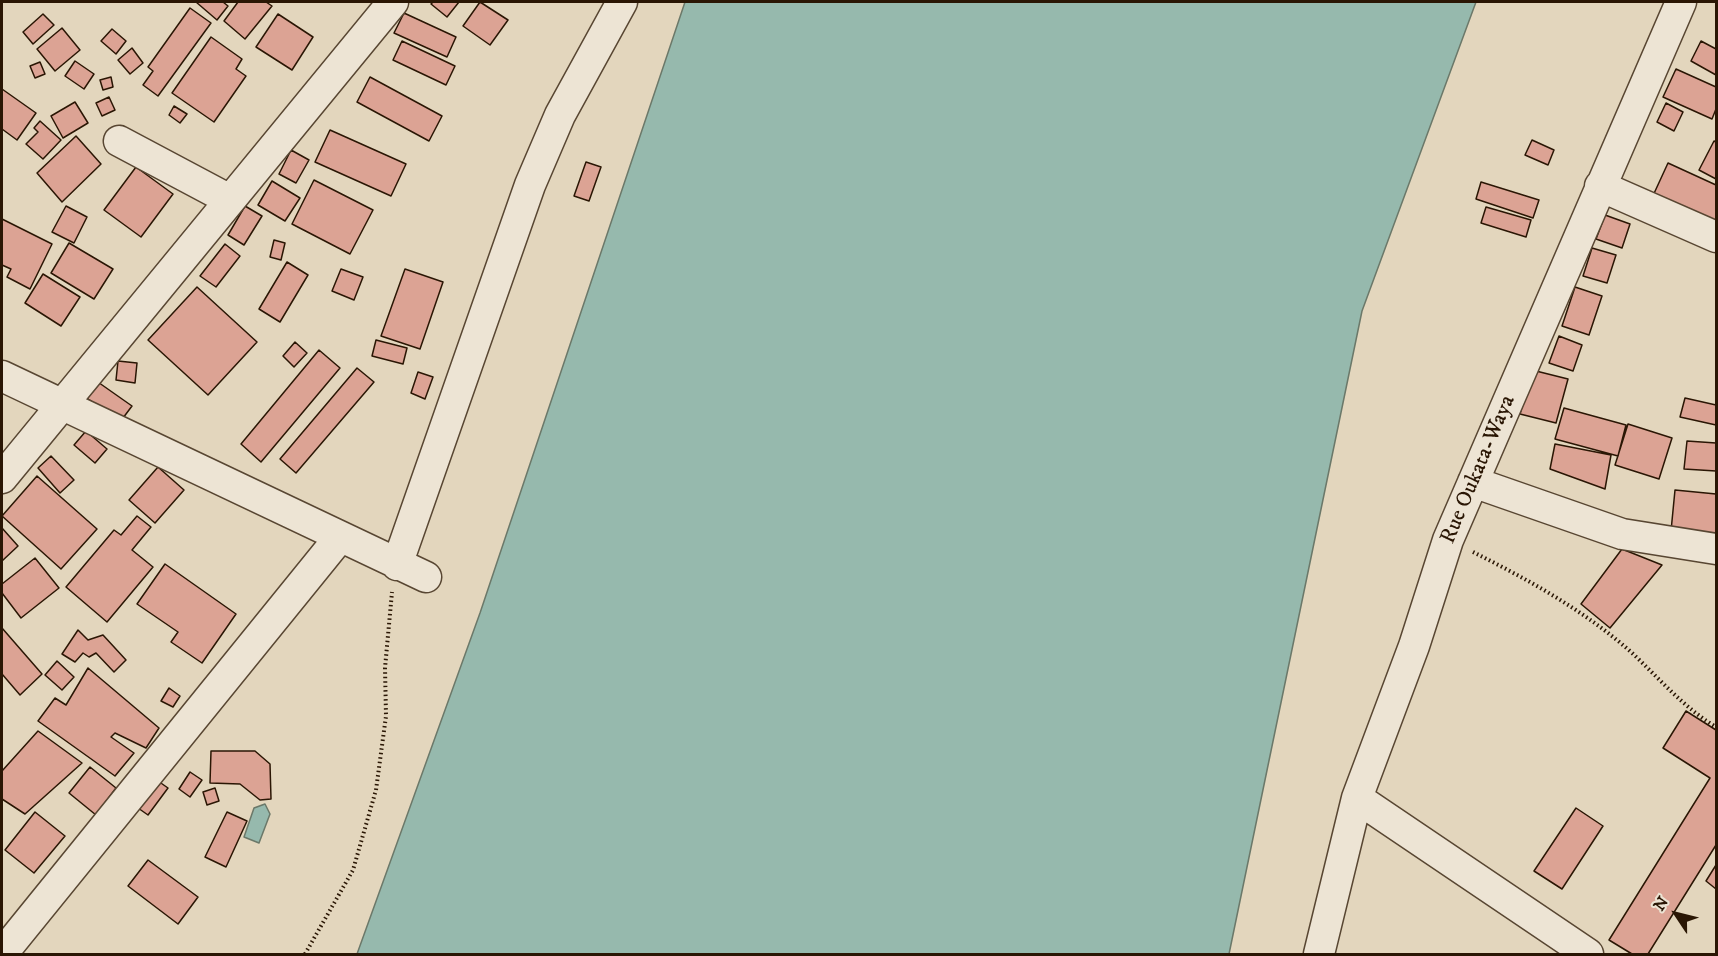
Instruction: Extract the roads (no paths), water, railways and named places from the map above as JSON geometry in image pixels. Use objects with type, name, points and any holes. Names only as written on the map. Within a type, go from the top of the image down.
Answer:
[{"type":"street","points":[[2,478],[393,2]]},
{"type":"street","points":[[397,565],[530,185],[560,116],[622,2]]},
{"type":"street","name":"Rue Oukata-Waya","points":[[1319,954],[1357,798],[1414,646],[1448,540],[1681,2]]},
{"type":"street","points":[[119,141],[230,200]]},
{"type":"street","points":[[1600,186],[1716,237]]},
{"type":"street","points":[[2,376],[60,406],[426,577]]},
{"type":"street","points":[[1473,482],[1622,534],[1716,549]]},
{"type":"street","points":[[2,954],[340,537]]},
{"type":"street","points":[[1357,798],[1588,954]]},
{"type":"water","points":[[685,2],[1476,2],[1362,311],[1229,954],[357,954],[480,613]]},
{"type":"water","points":[[265,804],[270,814],[259,843],[244,837],[254,808]]}]
